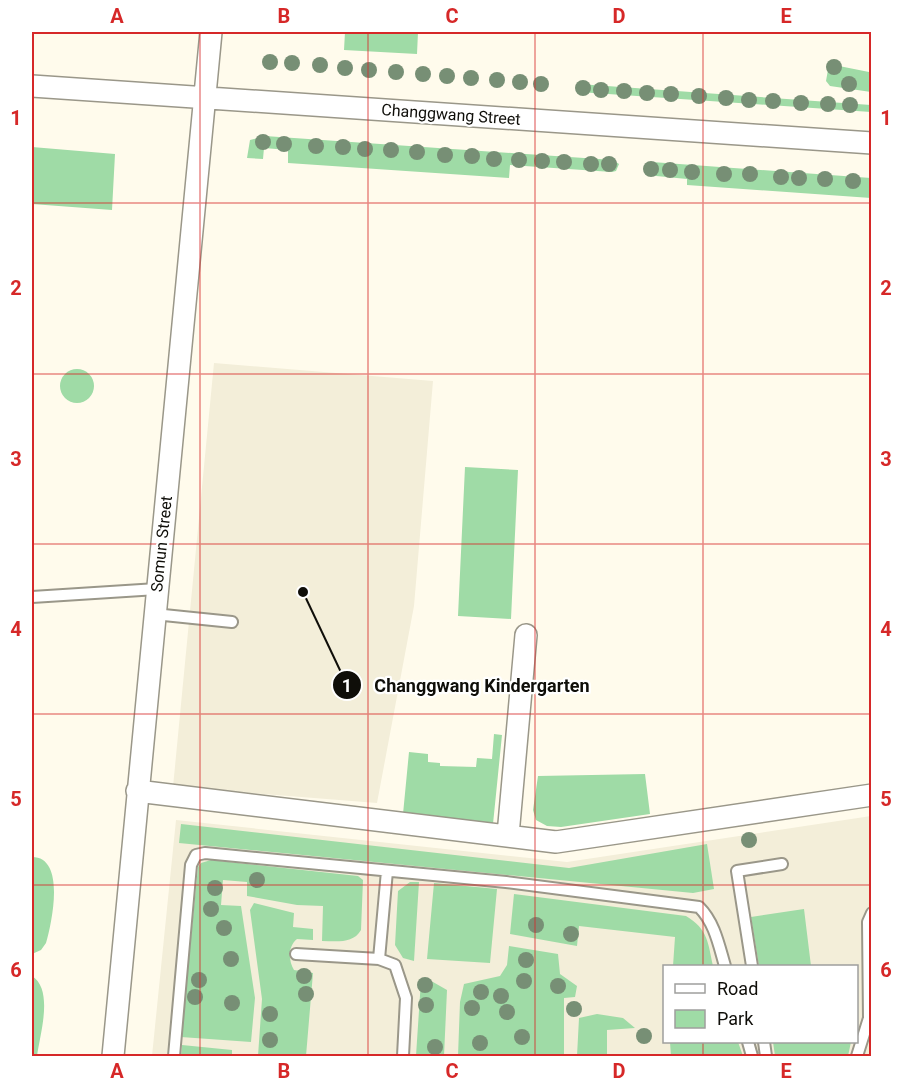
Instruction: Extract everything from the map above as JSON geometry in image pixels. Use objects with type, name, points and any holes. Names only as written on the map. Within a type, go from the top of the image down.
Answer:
[{"type":"street","name":"Somun Street","points":[[113,1056],[211,32]]},
{"type":"street","name":"Changgwang Street","points":[[32,86],[872,143]]},
{"type":"street","points":[[508,835],[526,635]]},
{"type":"street","points":[[137,792],[556,842],[872,795]]},
{"type":"lane","points":[[32,597],[157,589]]},
{"type":"lane","points":[[154,614],[232,622]]},
{"type":"lane","points":[[174,1056],[191,865],[196,855],[205,853],[506,882],[699,908],[706,915],[714,930],[725,965]]},
{"type":"lane","points":[[752,965],[737,871],[782,864]]},
{"type":"lane","points":[[379,958],[387,871]]},
{"type":"lane","points":[[857,1056],[869,1018],[868,922],[872,913]]},
{"type":"lane","points":[[296,954],[379,958],[395,965],[406,998],[403,1056]]},
{"type":"shaded area","points":[[214,363],[433,381],[414,606],[377,803],[173,787]]},
{"type":"shaded area","points":[[871,816],[871,1056],[152,1056],[176,820],[567,862]]},
{"type":"green space","points":[[345,32],[418,32],[417,54],[344,50]]},
{"type":"green space","points":[[829,64],[869,72],[871,69],[871,92],[830,86],[826,81]]},
{"type":"green space","points":[[579,84],[871,105],[871,112],[579,92]]},
{"type":"green space","points":[[265,136],[613,160],[619,164],[616,171],[612,172],[510,165],[509,178],[288,163],[288,150],[264,148],[263,159],[247,158],[250,140]]},
{"type":"green space","points":[[32,147],[115,154],[112,210],[32,204]]},
{"type":"green space","points":[[652,162],[871,178],[871,198],[687,185],[687,179],[646,175],[645,167]]},
{"type":"green space","points":[[77,369],[89,374],[94,386],[89,398],[77,403],[65,398],[60,386],[65,374]]},
{"type":"green space","points":[[465,467],[518,470],[511,619],[458,616]]},
{"type":"green space","points":[[494,734],[502,735],[493,824],[403,814],[409,752],[428,754],[428,762],[440,763],[440,766],[476,767],[477,758],[492,759]]},
{"type":"green space","points":[[645,774],[650,814],[561,827],[547,826],[536,820],[533,810],[538,776]]},
{"type":"green space","points":[[181,824],[569,868],[707,844],[714,889],[693,893],[179,843]]},
{"type":"green space","points":[[32,857],[43,860],[49,867],[54,892],[46,943],[41,950],[32,954]]},
{"type":"green space","points":[[211,860],[358,876],[363,880],[361,930],[349,940],[322,941],[323,906],[297,905],[247,896],[247,882],[223,880],[221,905],[241,906],[255,998],[251,1042],[181,1037],[198,867],[201,863]]},
{"type":"green space","points":[[410,882],[419,882],[414,961],[403,958],[395,945],[398,891]]},
{"type":"green space","points":[[434,883],[497,889],[490,963],[427,959]]},
{"type":"green space","points":[[514,894],[686,916],[703,931],[713,965],[673,965],[675,937],[579,926],[577,946],[510,934]]},
{"type":"green space","points":[[254,903],[294,913],[293,927],[313,929],[313,940],[297,939],[290,953],[294,970],[313,973],[306,1056],[258,1056],[262,999],[250,910]]},
{"type":"green space","points":[[804,909],[811,965],[759,965],[751,917]]},
{"type":"green space","points":[[509,946],[558,954],[560,974],[577,986],[575,997],[564,998],[564,1056],[458,1056],[460,1002],[464,984],[500,976],[507,965]]},
{"type":"green space","points":[[32,976],[39,983],[44,1002],[43,1025],[37,1056],[32,1056]]},
{"type":"green space","points":[[421,980],[433,982],[447,990],[444,1056],[416,1056]]},
{"type":"green space","points":[[597,1014],[623,1018],[635,1028],[607,1030],[607,1056],[577,1056],[579,1018]]},
{"type":"green space","points":[[670,1043],[738,1043],[743,1056],[671,1056]]},
{"type":"green space","points":[[773,1043],[851,1043],[848,1056],[775,1056]]},
{"type":"green space","points":[[182,1045],[232,1050],[232,1056],[181,1056]]},
{"type":"place","name":"Changgwang Kindergarten","points":[[303,592]]}]
